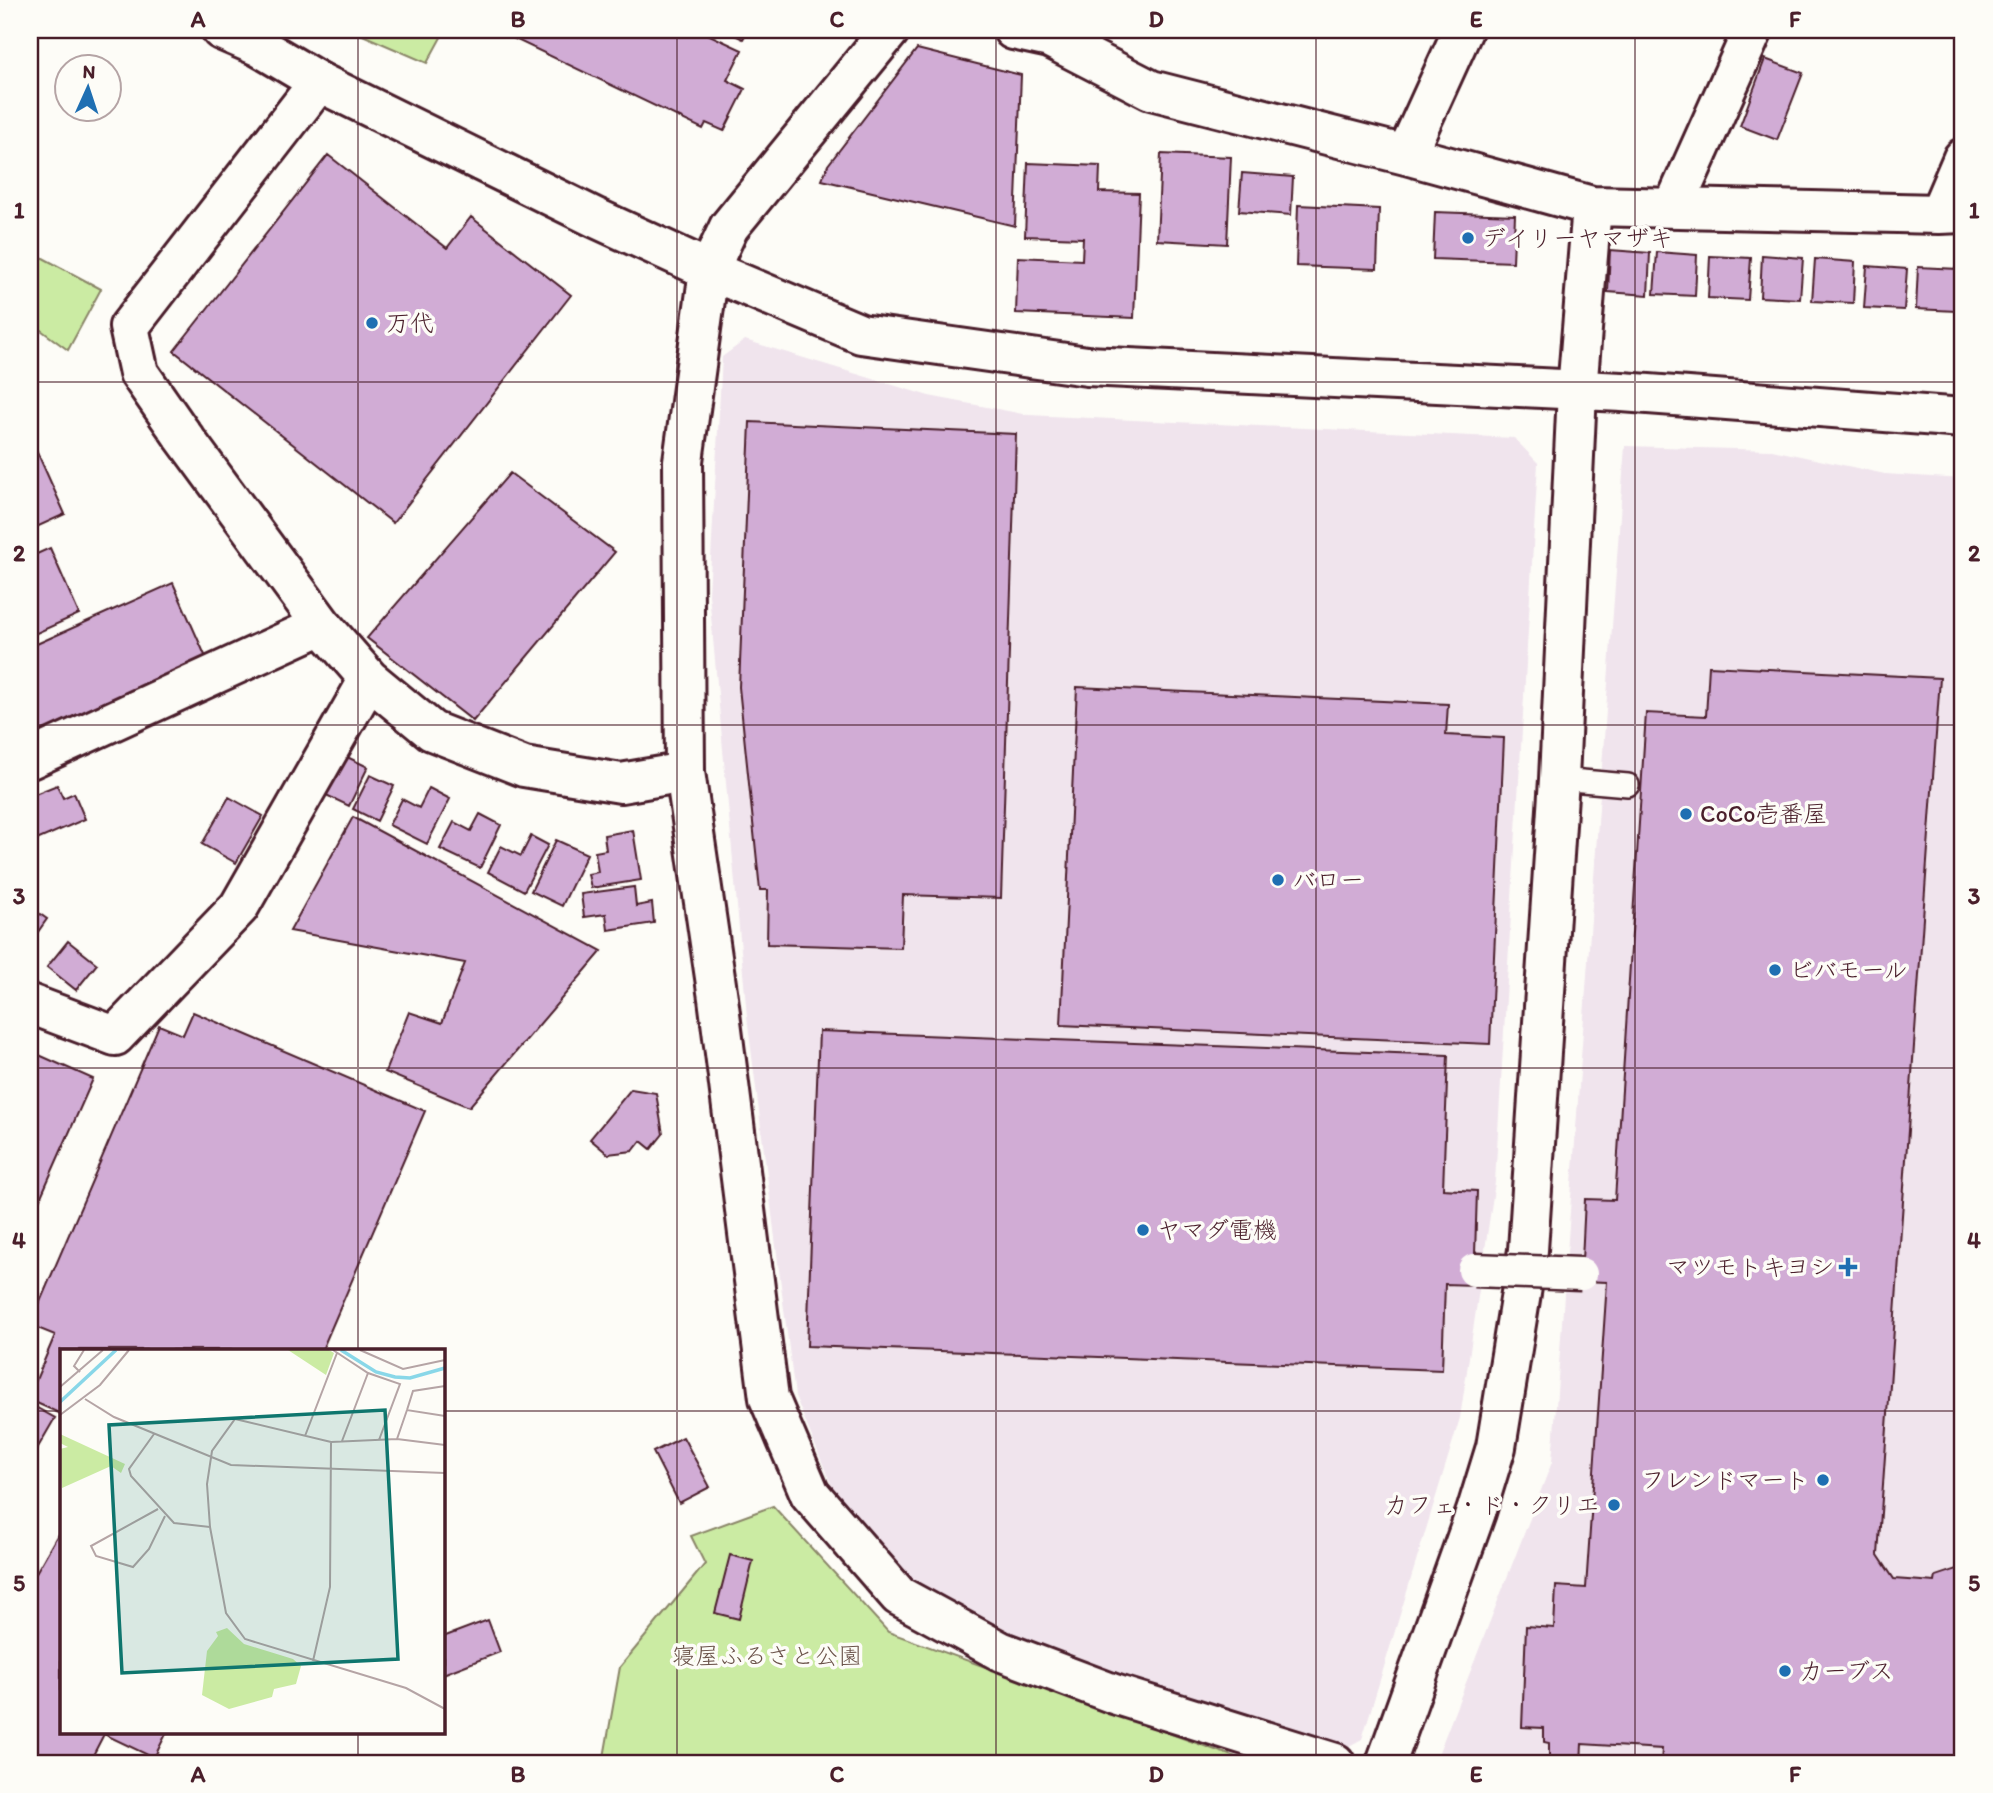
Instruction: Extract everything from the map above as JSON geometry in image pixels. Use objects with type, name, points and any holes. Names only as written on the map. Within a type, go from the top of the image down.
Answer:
[{"type":"street","points":[[220,30],[258,46],[319,82],[596,218],[709,270],[861,334],[1087,366],[1622,392],[1963,418]]},
{"type":"street","points":[[890,30],[729,227],[709,270],[683,461],[685,772],[718,998],[769,1398],[810,1494],[899,1596],[1000,1651],[1114,1694],[1335,1763]]},
{"type":"street","points":[[1013,30],[1050,38],[1151,90],[1592,206],[1951,213],[1963,158]]},
{"type":"street","points":[[1406,155],[1463,30]]},
{"type":"street","points":[[1674,206],[1752,30]]},
{"type":"street","points":[[319,82],[128,327],[139,373],[322,625],[369,679],[432,732],[524,766],[621,783],[685,772]]},
{"type":"street","points":[[1386,1763],[1476,1511],[1496,1447],[1528,1250],[1559,779],[1577,391],[1592,206]]},
{"type":"street","points":[[30,759],[322,625]]},
{"type":"street","points":[[30,1004],[115,1036],[239,906],[369,679]]},
{"type":"street","points":[[1474,1270],[1581,1274]]},
{"type":"lane","points":[[1559,779],[1628,785]]},
{"type":"shaded area","points":[[745,340],[929,396],[1028,415],[1514,438],[1538,463],[1495,1182],[1460,1418],[1362,1739],[1336,1753],[1107,1677],[963,1617],[894,1570],[833,1489],[795,1396],[747,1017],[709,594],[722,357]]},
{"type":"shaded area","name":"ビバモール","points":[[1625,446],[1772,450],[1885,474],[1963,479],[1963,1763],[1445,1763],[1439,1752],[1552,1462]]},
{"type":"green space","points":[[351,30],[445,30],[427,63]]},
{"type":"green space","points":[[30,251],[101,289],[68,350],[30,322]]},
{"type":"green space","name":"寝屋ふるさと公園","points":[[773,1506],[888,1632],[1235,1757],[1242,1763],[603,1763],[620,1667],[705,1564],[691,1536]]},
{"type":"building","points":[[496,30],[699,30],[742,50],[727,80],[745,89],[724,131],[706,123],[703,129]]},
{"type":"building","points":[[724,30],[748,30],[743,39]]},
{"type":"building","points":[[917,49],[1021,75],[1015,226],[822,180],[828,165]]},
{"type":"building","points":[[1765,59],[1803,73],[1777,140],[1740,126]]},
{"type":"building","points":[[1161,154],[1231,157],[1227,244],[1157,240]]},
{"type":"building","name":"万代","points":[[328,155],[447,248],[471,217],[571,295],[393,523],[174,351]]},
{"type":"building","points":[[1028,163],[1100,166],[1099,192],[1139,193],[1134,318],[1016,313],[1018,257],[1082,260],[1083,238],[1025,236]]},
{"type":"building","points":[[1242,173],[1293,177],[1291,215],[1239,211]]},
{"type":"building","points":[[1298,205],[1379,209],[1377,269],[1296,266]]},
{"type":"building","points":[[1435,212],[1515,215],[1513,262],[1433,259]]},
{"type":"building","points":[[1610,250],[1650,253],[1648,295],[1608,292]]},
{"type":"building","points":[[1657,252],[1697,255],[1695,296],[1654,294]]},
{"type":"building","points":[[1762,255],[1803,258],[1800,299],[1760,297]]},
{"type":"building","points":[[1710,256],[1751,258],[1748,300],[1708,298]]},
{"type":"building","points":[[1815,259],[1855,262],[1853,303],[1812,301]]},
{"type":"building","points":[[1867,266],[1907,269],[1904,310],[1864,308]]},
{"type":"building","points":[[1918,267],[1958,269],[1956,311],[1916,309]]},
{"type":"building","points":[[750,422],[1016,434],[1001,898],[903,895],[901,948],[767,944],[768,890],[760,890],[739,687]]},
{"type":"building","points":[[30,436],[65,514],[30,530]]},
{"type":"building","points":[[510,473],[615,552],[473,721],[367,638]]},
{"type":"building","points":[[50,548],[79,614],[30,636],[30,557]]},
{"type":"building","points":[[173,583],[208,662],[30,741],[30,647]]},
{"type":"building","name":"ビバモール","points":[[1709,666],[1940,678],[1878,1555],[1894,1579],[1935,1582],[1936,1576],[1963,1567],[1963,1763],[1661,1763],[1662,1749],[1582,1744],[1581,1763],[1549,1763],[1549,1743],[1544,1742],[1544,1728],[1522,1727],[1526,1626],[1554,1628],[1556,1586],[1586,1588],[1607,1282],[1581,1281],[1585,1199],[1615,1200],[1646,713],[1706,716]]},
{"type":"building","points":[[1077,687],[1448,704],[1446,735],[1504,738],[1490,1044],[1061,1025]]},
{"type":"building","points":[[343,755],[368,767],[349,806],[324,794]]},
{"type":"building","points":[[370,775],[394,786],[377,821],[353,809]]},
{"type":"building","points":[[57,785],[63,798],[74,793],[85,819],[30,843],[30,796]]},
{"type":"building","points":[[429,788],[450,799],[427,844],[389,825],[402,799],[419,808]]},
{"type":"building","points":[[229,797],[263,816],[236,863],[202,844]]},
{"type":"building","points":[[480,814],[501,825],[480,868],[440,849],[454,822],[471,831]]},
{"type":"building","points":[[353,817],[602,951],[469,1107],[385,1072],[409,1012],[442,1023],[465,963],[290,931]]},
{"type":"building","points":[[633,830],[641,880],[591,888],[588,874],[598,872],[595,852],[606,850],[604,835]]},
{"type":"building","points":[[531,836],[548,845],[524,891],[488,872],[501,846],[521,856]]},
{"type":"building","points":[[556,840],[587,854],[562,906],[531,891]]},
{"type":"building","points":[[634,887],[636,906],[652,903],[654,923],[608,930],[606,914],[584,917],[581,894]]},
{"type":"building","points":[[30,907],[47,919],[30,943]]},
{"type":"building","points":[[68,941],[97,964],[76,990],[47,967]]},
{"type":"building","points":[[193,1012],[425,1111],[322,1349],[60,1349],[60,1414],[30,1400],[30,1394],[55,1335],[30,1325],[159,1025],[183,1035]]},
{"type":"building","name":"ヤマダ電機","points":[[819,1031],[1448,1055],[1443,1189],[1477,1191],[1474,1285],[1445,1284],[1442,1370],[807,1346]]},
{"type":"building","points":[[30,1051],[93,1079],[30,1221]]},
{"type":"building","points":[[631,1089],[656,1093],[663,1134],[651,1149],[641,1141],[633,1151],[608,1154],[590,1139]]},
{"type":"building","points":[[30,1404],[55,1418],[30,1461]]},
{"type":"building","points":[[683,1437],[710,1487],[679,1503],[653,1452]]},
{"type":"building","points":[[60,1531],[60,1734],[104,1734],[89,1763],[30,1763],[30,1583]]},
{"type":"building","points":[[730,1555],[753,1561],[739,1619],[715,1613]]},
{"type":"building","points":[[488,1620],[500,1652],[444,1674],[444,1637]]},
{"type":"building","points":[[104,1734],[166,1734],[154,1758]]},
{"type":"place","name":"デイリーヤマザキ","points":[[1468,238]]},
{"type":"place","name":"万代","points":[[372,323]]},
{"type":"place","name":"CoCo壱番屋","points":[[1686,814]]},
{"type":"place","name":"バロー","points":[[1278,880]]},
{"type":"place","name":"ビバモール","points":[[1775,970]]},
{"type":"place","name":"ヤマダ電機","points":[[1143,1230]]},
{"type":"place","name":"マツモトキヨシ","points":[[1848,1267]]},
{"type":"place","name":"フレンドマート","points":[[1823,1480]]},
{"type":"place","name":"カフェ・ド・クリエ","points":[[1614,1505]]},
{"type":"place","name":"カーブス","points":[[1785,1671]]}]
